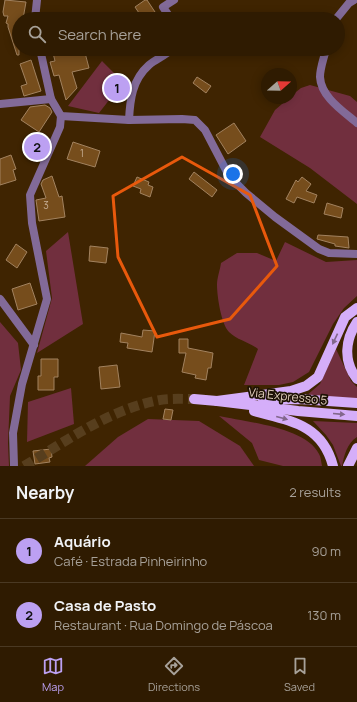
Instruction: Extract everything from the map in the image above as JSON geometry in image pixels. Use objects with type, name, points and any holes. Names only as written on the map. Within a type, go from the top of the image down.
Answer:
[{"type":"main road","points":[[217,401],[291,391],[306,386],[318,377],[345,317],[357,308]]},
{"type":"main road","points":[[357,322],[351,332],[347,344],[347,357],[351,369],[357,379]]},
{"type":"main road","name":"Via Expresso 5","points":[[194,399],[357,416]]},
{"type":"main road","name":"Via Expresso 5","points":[[217,401],[299,399],[357,403]]},
{"type":"main road","points":[[217,401],[298,423],[314,432],[324,444],[330,455],[333,466]]},
{"type":"main road","points":[[348,466],[357,448]]},
{"type":"street","points":[[36,12],[37,0]]},
{"type":"street","points":[[166,12],[163,7],[174,0]]},
{"type":"street","points":[[342,12],[349,3],[354,0]]},
{"type":"street","points":[[14,466],[13,433],[22,384],[47,299],[32,223],[30,195],[60,127],[61,116],[51,99],[42,56]]},
{"type":"street","points":[[130,120],[131,97],[137,80],[148,66],[162,56]]},
{"type":"street","points":[[324,56],[320,76],[323,89],[328,96],[357,123]]},
{"type":"street","points":[[0,104],[51,99]]},
{"type":"street","points":[[61,116],[130,120],[195,120],[205,130],[229,176],[246,193],[275,217],[319,249],[329,253],[357,254]]},
{"type":"street","points":[[1,302],[34,345]]},
{"type":"highlighted area","points":[[182,157],[250,195],[277,266],[230,319],[157,337],[118,257],[113,196]]},
{"type":"shaded area","points":[[102,61],[115,74],[103,88],[113,95],[99,113],[68,106]]},
{"type":"shaded area","points":[[310,85],[350,96],[357,102],[357,204],[310,168],[260,137],[275,110],[282,104],[297,104],[297,91]]},
{"type":"shaded area","points":[[68,232],[83,324],[37,353],[52,298],[46,251]]},
{"type":"shaded area","points":[[285,242],[326,262],[357,260],[357,296],[344,308],[333,324],[309,372],[293,382],[279,385],[244,385],[258,349],[232,335],[226,328],[220,310],[217,290],[217,280],[221,263],[237,253],[257,253],[276,261]]},
{"type":"shaded area","points":[[0,322],[18,343],[21,370],[10,396],[8,443],[9,466],[0,466]]},
{"type":"shaded area","points":[[336,349],[351,381],[357,387],[357,399],[306,396],[320,384]]},
{"type":"shaded area","points":[[71,388],[74,424],[27,442],[28,402]]},
{"type":"shaded area","points":[[219,416],[274,427],[302,438],[312,445],[319,454],[322,466],[283,466],[259,460],[252,443]]},
{"type":"shaded area","points":[[148,419],[199,421],[240,446],[254,466],[85,466],[118,437]]},
{"type":"shaded area","points":[[313,421],[357,423],[357,437],[348,446],[342,466],[333,445]]},
{"type":"building","points":[[5,0],[26,2],[24,12],[12,12],[12,39],[8,24],[6,23],[8,16],[4,16],[3,12]]},
{"type":"building","points":[[147,0],[155,12],[138,12],[135,7]]},
{"type":"building","points":[[54,56],[86,56],[89,68],[72,72],[77,88],[66,100],[59,75],[54,76],[50,62],[55,61]]},
{"type":"building","points":[[31,60],[41,91],[24,96],[21,86],[27,84],[20,64]]},
{"type":"building","points":[[197,77],[211,86],[206,93],[193,83]]},
{"type":"building","points":[[117,79],[125,85],[118,95],[109,88]]},
{"type":"building","points":[[45,105],[50,108],[52,112],[39,132],[21,120],[30,107]]},
{"type":"building","points":[[234,123],[246,141],[228,154],[216,135]]},
{"type":"building","points":[[32,137],[47,143],[42,154],[28,148]]},
{"type":"building","points":[[73,142],[100,151],[95,167],[67,159]]},
{"type":"building","points":[[11,155],[16,169],[13,170],[16,180],[0,185],[0,159]]},
{"type":"building","points":[[194,172],[217,190],[212,197],[189,179]]},
{"type":"building","points":[[52,176],[59,197],[62,196],[65,217],[39,221],[36,200],[46,198],[41,184],[43,180]]},
{"type":"building","points":[[137,177],[149,182],[148,185],[153,187],[150,197],[140,193],[141,189],[133,186]]},
{"type":"building","points":[[302,177],[311,184],[306,191],[317,195],[314,203],[297,197],[294,203],[286,199],[296,180],[298,182]]},
{"type":"building","points":[[327,203],[343,208],[341,218],[324,214]]},
{"type":"building","points":[[318,235],[348,237],[349,248],[335,246],[335,244],[317,239]]},
{"type":"building","points":[[16,244],[27,252],[17,268],[6,260]]},
{"type":"building","points":[[90,246],[108,248],[106,263],[89,261]]},
{"type":"building","points":[[30,283],[37,304],[18,310],[12,289]]},
{"type":"building","points":[[143,330],[155,331],[152,352],[127,348],[128,343],[120,342],[121,333],[142,337]]},
{"type":"building","points":[[179,339],[188,339],[188,348],[213,353],[211,368],[208,368],[206,380],[195,378],[196,375],[182,372],[186,353],[179,353]]},
{"type":"building","points":[[41,359],[58,359],[58,377],[54,377],[54,390],[38,390],[38,376],[41,376]]},
{"type":"building","points":[[117,365],[120,387],[101,389],[99,367]]},
{"type":"building","points":[[165,409],[173,410],[171,420],[163,419]]},
{"type":"building","points":[[51,449],[52,457],[49,458],[50,462],[35,464],[33,451]]},
{"type":"tunnel","points":[[24,466],[87,428],[120,412],[160,400],[194,399]]},
{"type":"place","name":"Aquário","points":[[117,88]]},
{"type":"place","name":"Casa de Pasto","points":[[37,147]]}]
